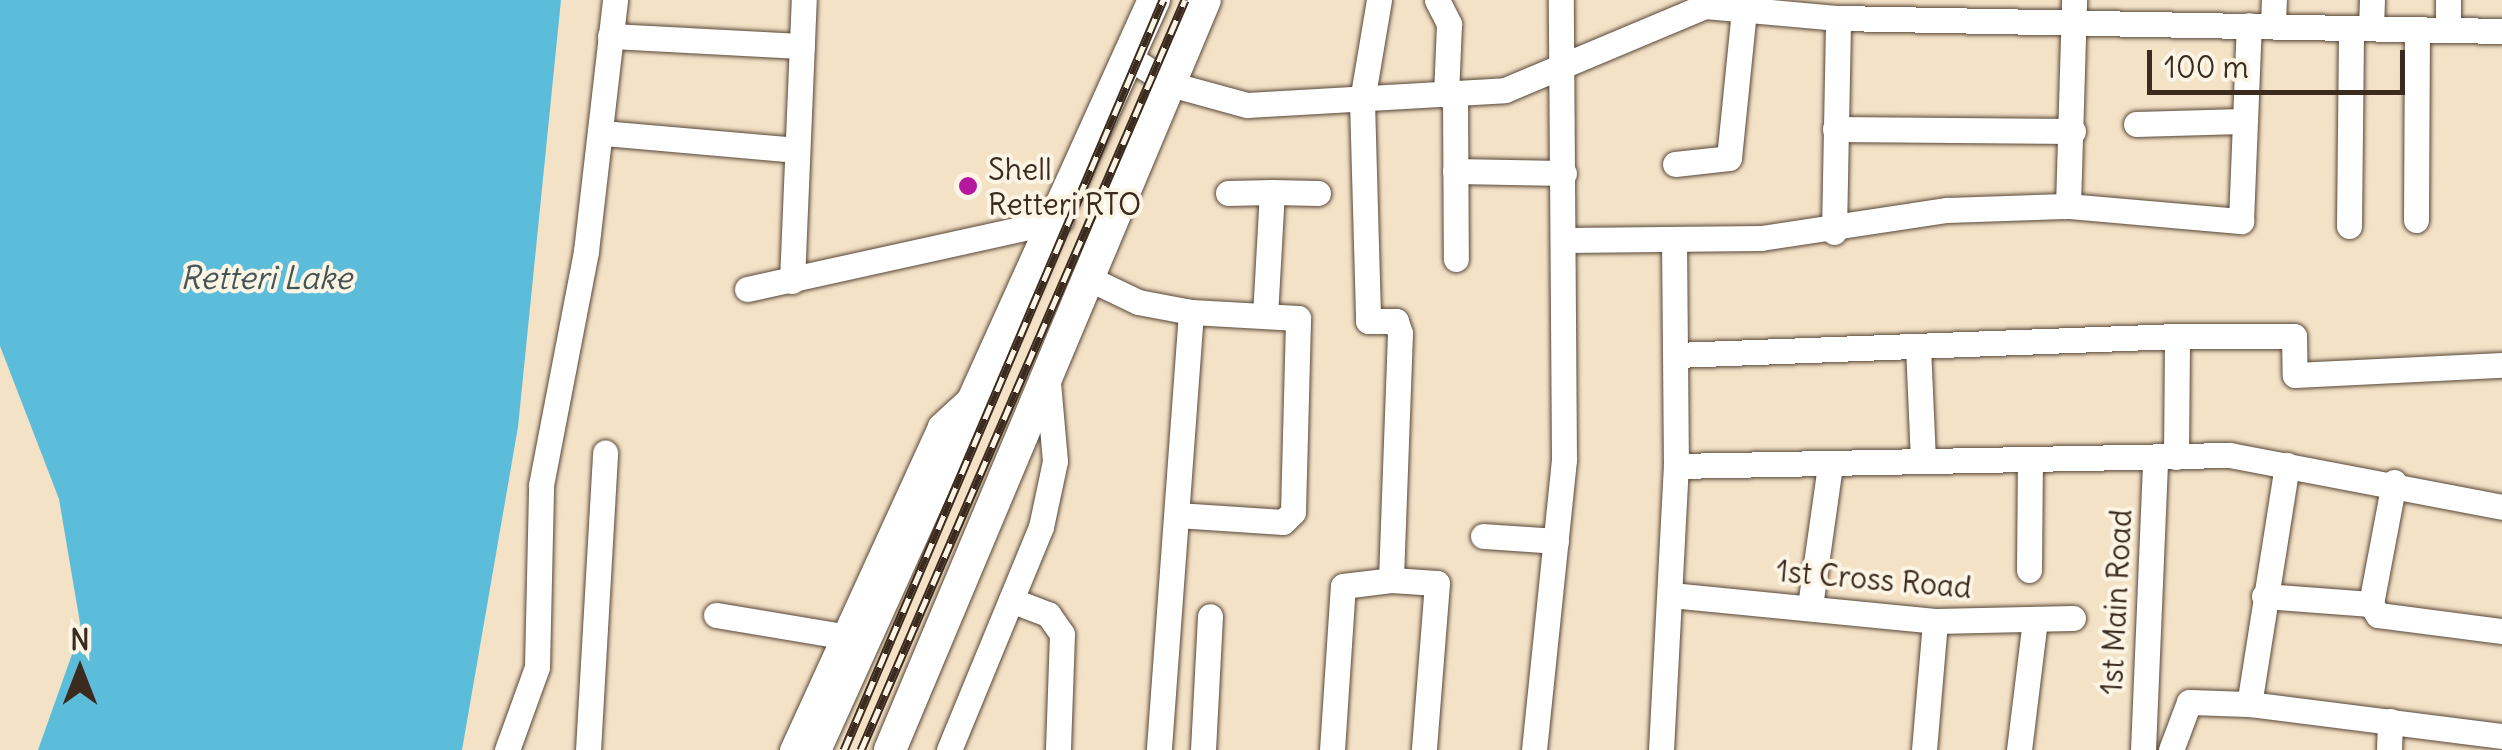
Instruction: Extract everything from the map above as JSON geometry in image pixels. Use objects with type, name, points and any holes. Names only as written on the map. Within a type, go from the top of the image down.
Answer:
[{"type":"main road","points":[[816,750],[958,430],[982,389],[1060,220],[1126,56],[1154,0]]},
{"type":"main road","points":[[890,750],[1048,382],[1205,0]]},
{"type":"main road","points":[[832,750],[953,468],[958,430]]},
{"type":"main road","points":[[868,750],[984,475],[1014,456]]},
{"type":"street","points":[[507,750],[537,667],[541,485],[604,133],[616,0]]},
{"type":"street","points":[[792,281],[804,0]]},
{"type":"street","points":[[1379,0],[1362,101],[1368,321],[1396,321],[1400,333],[1391,580]]},
{"type":"street","points":[[1437,0],[1448,24],[1456,259]]},
{"type":"street","points":[[1534,750],[1556,541],[1566,240],[1561,0]]},
{"type":"street","points":[[2349,226],[2361,28],[2372,0]]},
{"type":"street","points":[[2448,0],[2448,30]]},
{"type":"street","points":[[1126,56],[1170,84],[1247,105],[1450,95],[1564,71],[1706,3],[1838,18],[1979,10],[2152,11],[2265,17],[2361,28],[2502,30]]},
{"type":"street","points":[[1674,164],[1729,158],[1744,10]]},
{"type":"street","points":[[2068,206],[2074,10]]},
{"type":"street","points":[[1566,240],[1834,232],[1947,210],[2068,206],[2241,221],[2242,121],[2265,17]]},
{"type":"street","points":[[1834,232],[1838,18]]},
{"type":"street","points":[[2416,220],[2417,29]]},
{"type":"street","points":[[610,36],[802,46]]},
{"type":"street","points":[[2136,124],[2242,121]]},
{"type":"street","points":[[1835,129],[2073,131]]},
{"type":"street","points":[[604,133],[796,150]]},
{"type":"street","points":[[1455,171],[1564,173]]},
{"type":"street","points":[[1266,316],[1272,192]]},
{"type":"street","points":[[1228,193],[1318,193]]},
{"type":"street","points":[[747,289],[1060,220]]},
{"type":"street","points":[[1660,750],[1676,466],[1674,239]]},
{"type":"street","points":[[1088,278],[1138,302],[1192,312],[1298,318],[1290,519],[1178,515]]},
{"type":"street","points":[[1159,750],[1192,312]]},
{"type":"street","points":[[1676,355],[2177,336],[2294,336],[2294,375],[2502,365]]},
{"type":"street","name":"1st Main Road","points":[[2143,750],[2177,336]]},
{"type":"street","points":[[1918,346],[1923,460]]},
{"type":"street","points":[[949,750],[1012,600],[1055,461],[1048,382]]},
{"type":"street","points":[[792,750],[940,426],[956,402],[982,389]]},
{"type":"street","points":[[588,750],[604,452]]},
{"type":"street","points":[[1676,466],[2165,458],[2287,465],[2394,482],[2502,507]]},
{"type":"street","points":[[2029,570],[2030,459]]},
{"type":"street","points":[[2249,704],[2287,465]]},
{"type":"street","points":[[1810,606],[1830,466]]},
{"type":"street","points":[[2394,482],[2371,604],[2378,615],[2502,631]]},
{"type":"street","points":[[1483,536],[1556,541]]},
{"type":"street","points":[[1332,750],[1343,586],[1391,580],[1436,583],[1424,750]]},
{"type":"street","name":"1st Cross Road","points":[[1671,595],[1935,621],[2072,618]]},
{"type":"street","points":[[2264,596],[2371,604]]},
{"type":"street","points":[[1012,600],[1048,614],[1062,634],[1058,750]]},
{"type":"street","points":[[716,615],[842,636]]},
{"type":"street","points":[[1203,750],[1210,616]]},
{"type":"street","points":[[2019,750],[2035,619]]},
{"type":"street","points":[[1924,750],[1935,621]]},
{"type":"street","points":[[2172,750],[2189,702],[2249,704],[2502,736]]},
{"type":"street","points":[[2388,750],[2390,721]]},
{"type":"water","name":"Retteri Lake","points":[[0,0],[561,0],[518,427],[462,750],[38,750],[81,629],[59,499],[0,346]]},
{"type":"railway","points":[[844,750],[1163,0]]},
{"type":"railway","points":[[861,750],[1185,0]]},
{"type":"place","name":"Shell Retteri RTO","points":[[968,186]]}]
